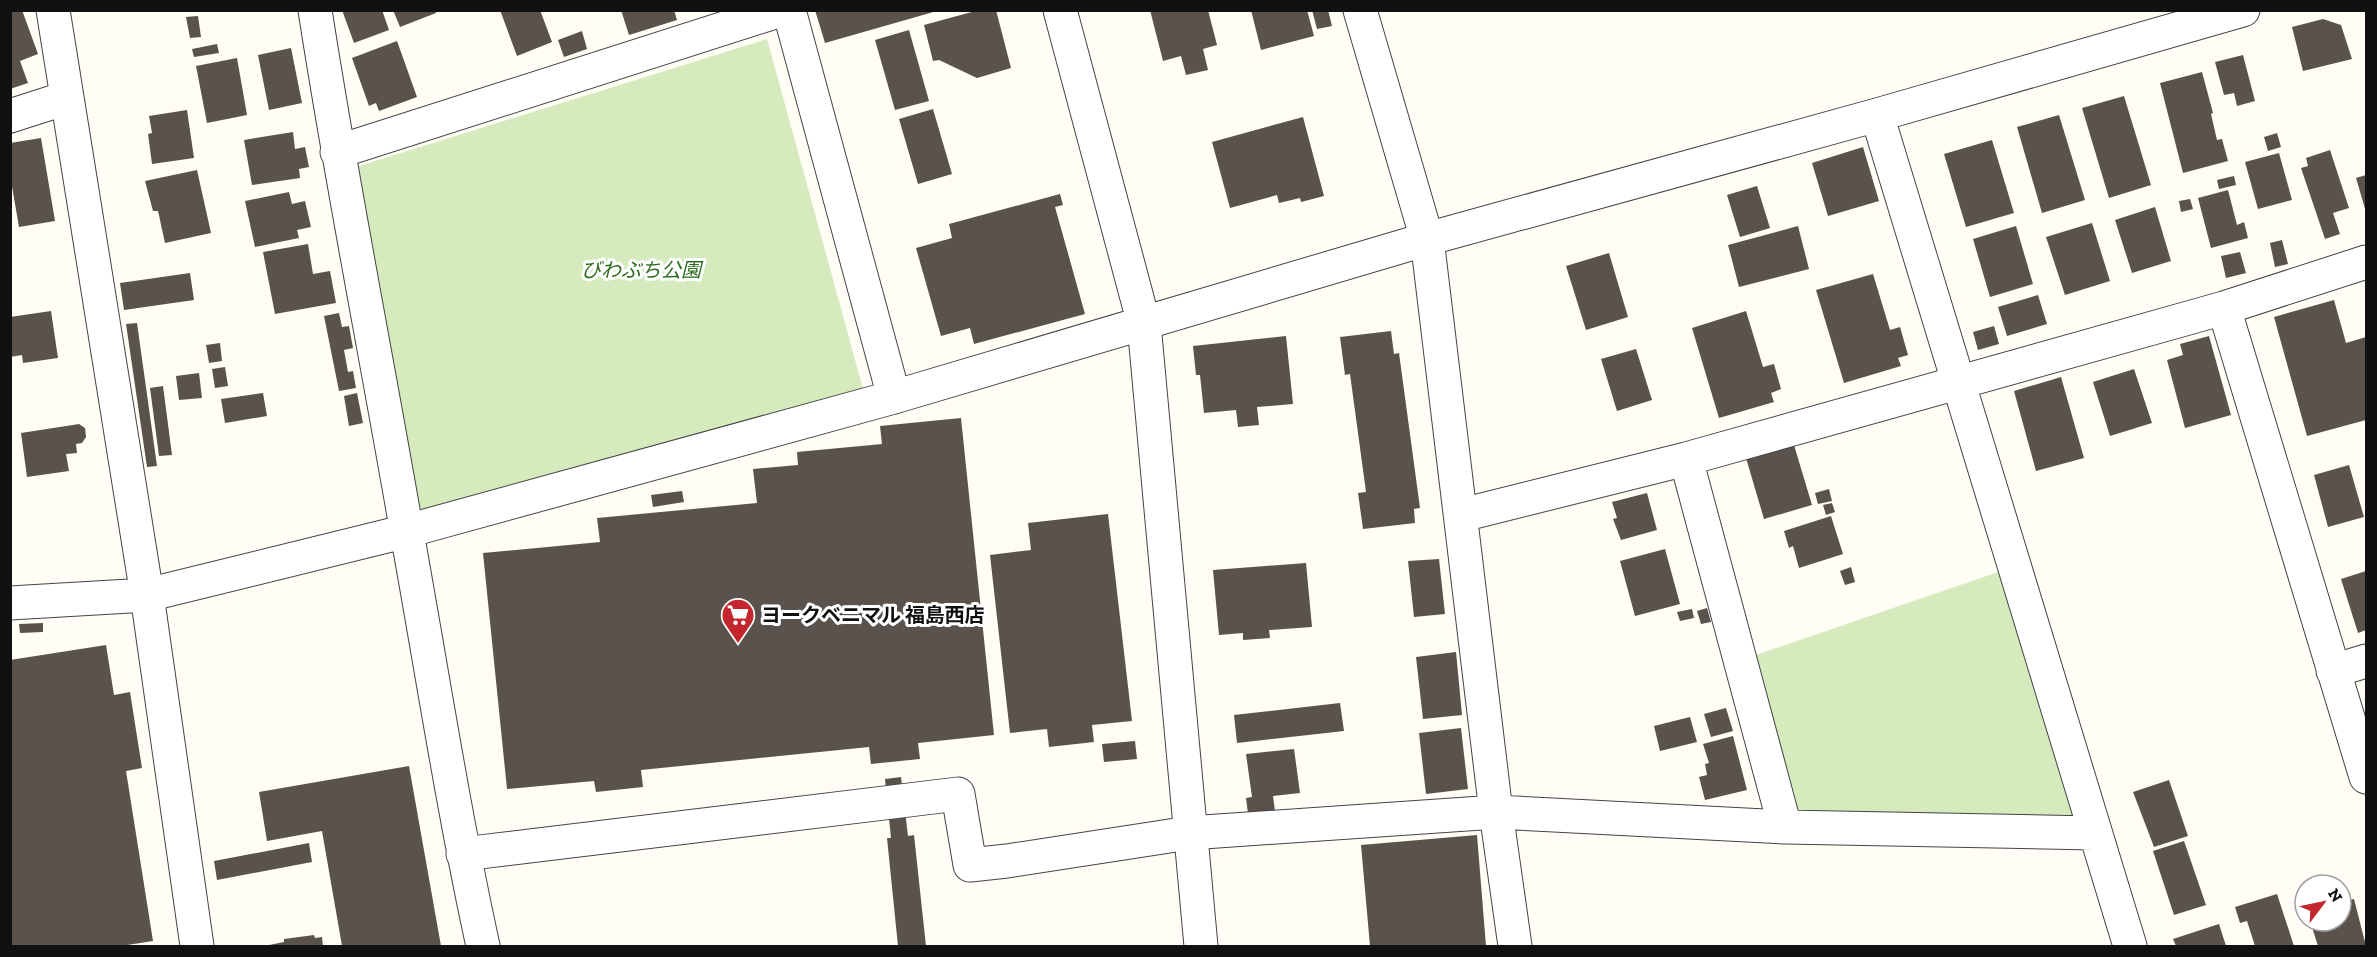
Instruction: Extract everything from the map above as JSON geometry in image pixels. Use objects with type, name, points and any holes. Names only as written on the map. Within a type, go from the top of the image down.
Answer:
[{"type":"street","points":[[53,10],[147,595],[197,946]]},
{"type":"street","points":[[315,10],[337,152],[407,531],[463,854],[483,946]]},
{"type":"street","points":[[337,152],[781,10]]},
{"type":"street","points":[[789,10],[894,397]]},
{"type":"street","points":[[1060,10],[1144,324],[1201,946]]},
{"type":"street","points":[[1360,10],[1427,239],[1496,812],[1515,946]]},
{"type":"street","points":[[10,603],[147,595],[407,531],[894,397],[1427,239],[1877,115],[2243,10]]},
{"type":"street","points":[[10,116],[66,98]]},
{"type":"street","points":[[1877,115],[1960,381],[2094,833],[2130,946]]},
{"type":"street","points":[[1462,515],[1686,459],[2224,308],[2367,262]]},
{"type":"street","points":[[2224,308],[2367,777]]},
{"type":"street","points":[[1686,459],[1785,827]]},
{"type":"street","points":[[2333,671],[2367,661]]},
{"type":"street","points":[[463,854],[958,794],[970,865],[1189,833],[1496,812],[1785,827],[2094,833]]},
{"type":"green space","name":"びわぶち公園","points":[[767,39],[865,396],[410,525],[343,171]]},
{"type":"green space","points":[[2004,570],[2076,823],[1796,813],[1756,655]]},
{"type":"building","points":[[10,10],[22,10],[38,54],[20,61],[28,83],[10,89]]},
{"type":"building","points":[[342,10],[382,10],[389,30],[354,43]]},
{"type":"building","points":[[393,10],[435,10],[436,13],[400,27]]},
{"type":"building","points":[[500,10],[540,10],[552,42],[517,56]]},
{"type":"building","points":[[621,10],[674,10],[677,20],[629,35]]},
{"type":"building","points":[[815,10],[937,10],[937,11],[825,43]]},
{"type":"building","points":[[979,10],[996,10],[1011,68],[977,78],[939,60],[933,61],[924,25]]},
{"type":"building","points":[[1150,10],[1208,10],[1217,45],[1203,49],[1208,70],[1186,75],[1181,56],[1163,61]]},
{"type":"building","points":[[1251,10],[1307,10],[1314,36],[1261,50]]},
{"type":"building","points":[[1312,10],[1328,10],[1332,26],[1317,29]]},
{"type":"building","points":[[198,16],[201,37],[190,38],[186,17]]},
{"type":"building","points":[[2323,19],[2341,25],[2352,59],[2303,71],[2292,27]]},
{"type":"building","points":[[909,30],[929,101],[895,110],[875,40]]},
{"type":"building","points":[[582,31],[587,49],[564,57],[558,40]]},
{"type":"building","points":[[397,41],[417,97],[379,111],[376,103],[369,106],[352,58]]},
{"type":"building","points":[[217,44],[219,53],[194,57],[192,49]]},
{"type":"building","points":[[291,48],[302,103],[269,110],[258,55]]},
{"type":"building","points":[[2243,55],[2255,101],[2237,106],[2234,93],[2224,95],[2215,62]]},
{"type":"building","points":[[237,58],[247,115],[207,123],[196,66]]},
{"type":"building","points":[[2202,72],[2213,113],[2211,114],[2217,140],[2222,139],[2228,161],[2183,173],[2160,83]]},
{"type":"building","points":[[2124,96],[2151,185],[2109,198],[2082,108]]},
{"type":"building","points":[[933,109],[952,174],[918,184],[899,119]]},
{"type":"building","points":[[187,110],[194,158],[152,164],[148,134],[152,133],[149,116]]},
{"type":"building","points":[[2059,115],[2085,200],[2042,213],[2017,127]]},
{"type":"building","points":[[1303,117],[1324,196],[1301,202],[1300,198],[1279,203],[1277,195],[1230,208],[1212,142]]},
{"type":"building","points":[[293,132],[295,149],[305,147],[309,167],[299,169],[300,178],[252,185],[244,140]]},
{"type":"building","points":[[2277,133],[2281,147],[2268,151],[2264,137]]},
{"type":"building","points":[[41,138],[55,221],[19,227],[10,175],[10,143]]},
{"type":"building","points":[[1992,140],[2014,213],[1966,227],[1944,154]]},
{"type":"building","points":[[1863,147],[1879,201],[1828,216],[1812,163]]},
{"type":"building","points":[[2330,150],[2349,208],[2333,213],[2340,234],[2325,239],[2301,168],[2308,166],[2306,158]]},
{"type":"building","points":[[2279,153],[2292,200],[2258,209],[2245,162]]},
{"type":"building","points":[[197,170],[211,233],[165,243],[158,211],[153,211],[145,181]]},
{"type":"building","points":[[2366,175],[2366,212],[2356,178]]},
{"type":"building","points":[[2234,176],[2236,185],[2219,189],[2217,180]]},
{"type":"building","points":[[1757,186],[1770,228],[1740,237],[1727,195]]},
{"type":"building","points":[[2228,190],[2237,225],[2244,222],[2248,238],[2211,248],[2198,198]]},
{"type":"building","points":[[289,192],[292,204],[305,201],[311,227],[297,230],[299,238],[255,247],[245,201]]},
{"type":"building","points":[[1060,194],[1063,205],[1055,207],[1085,314],[974,344],[970,328],[941,336],[916,248],[952,238],[949,224]]},
{"type":"building","points":[[2190,199],[2193,209],[2181,212],[2179,201]]},
{"type":"building","points":[[2155,207],[2171,261],[2132,273],[2115,220]]},
{"type":"building","points":[[2092,223],[2110,281],[2065,295],[2046,237]]},
{"type":"building","points":[[1798,226],[1809,269],[1739,287],[1728,245]]},
{"type":"building","points":[[2016,226],[2033,284],[1990,297],[1973,239]]},
{"type":"building","points":[[2282,240],[2288,264],[2275,267],[2270,243]]},
{"type":"building","points":[[308,244],[313,274],[330,271],[336,303],[275,314],[263,252]]},
{"type":"building","points":[[2240,252],[2246,273],[2226,278],[2221,256]]},
{"type":"building","points":[[1609,253],[1628,317],[1586,330],[1566,266]]},
{"type":"building","points":[[190,273],[194,300],[124,310],[120,283]]},
{"type":"building","points":[[1873,274],[1890,330],[1900,327],[1908,355],[1898,358],[1901,366],[1844,383],[1816,290]]},
{"type":"building","points":[[2038,295],[2047,324],[2007,336],[1998,307]]},
{"type":"building","points":[[2334,300],[2346,343],[2366,337],[2366,420],[2307,436],[2274,317]]},
{"type":"building","points":[[51,311],[58,358],[23,363],[22,355],[10,357],[10,317]]},
{"type":"building","points":[[1746,311],[1763,367],[1774,364],[1781,389],[1771,393],[1774,402],[1719,418],[1692,328]]},
{"type":"building","points":[[339,313],[342,327],[349,326],[353,348],[344,350],[348,372],[353,371],[356,388],[339,391],[324,316]]},
{"type":"building","points":[[137,323],[157,466],[147,467],[126,324]]},
{"type":"building","points":[[1994,326],[1999,344],[1978,350],[1973,332]]},
{"type":"building","points":[[1391,331],[1394,354],[1399,353],[1420,508],[1414,509],[1415,523],[1363,529],[1358,493],[1366,492],[1350,374],[1345,375],[1340,337]]},
{"type":"building","points":[[1286,336],[1293,404],[1257,407],[1259,425],[1238,427],[1236,410],[1204,413],[1200,375],[1196,375],[1193,346]]},
{"type":"building","points":[[2209,336],[2231,415],[2185,428],[2167,360],[2183,355],[2180,344]]},
{"type":"building","points":[[220,343],[222,361],[209,363],[206,345]]},
{"type":"building","points":[[1636,349],[1652,400],[1617,411],[1601,359]]},
{"type":"building","points":[[225,367],[228,386],[215,388],[212,369]]},
{"type":"building","points":[[2134,369],[2152,423],[2110,436],[2093,382]]},
{"type":"building","points":[[199,373],[202,398],[179,400],[176,376]]},
{"type":"building","points":[[2061,377],[2084,458],[2036,471],[2014,391]]},
{"type":"building","points":[[163,386],[172,455],[159,456],[150,388]]},
{"type":"building","points":[[263,393],[267,416],[225,423],[221,399]]},
{"type":"building","points":[[357,393],[363,423],[349,426],[344,396]]},
{"type":"building","name":"ヨークベニマル 福島西店","points":[[961,418],[994,735],[918,743],[920,759],[871,764],[869,747],[641,770],[643,787],[596,792],[594,781],[507,789],[483,553],[600,542],[597,518],[757,503],[753,469],[798,465],[797,452],[882,444],[880,426]]},
{"type":"building","points":[[79,424],[85,428],[86,437],[82,443],[76,444],[77,453],[66,454],[69,471],[27,477],[21,433]]},
{"type":"building","points":[[1794,445],[1812,505],[1764,519],[1746,458]]},
{"type":"building","points":[[2349,465],[2364,517],[2328,527],[2314,475]]},
{"type":"building","points":[[1829,489],[1832,501],[1818,504],[1815,493]]},
{"type":"building","points":[[682,491],[684,502],[653,507],[651,495]]},
{"type":"building","points":[[1647,493],[1657,530],[1621,540],[1613,519],[1617,518],[1612,502]]},
{"type":"building","points":[[1832,503],[1835,512],[1826,515],[1823,505]]},
{"type":"building","points":[[1108,514],[1132,721],[1092,725],[1094,742],[1049,747],[1047,729],[1010,733],[990,555],[1031,550],[1028,523]]},
{"type":"building","points":[[1831,516],[1843,554],[1799,568],[1793,546],[1789,548],[1784,531]]},
{"type":"building","points":[[1665,549],[1680,604],[1635,616],[1620,561]]},
{"type":"building","points":[[1439,559],[1445,614],[1414,617],[1408,561]]},
{"type":"building","points":[[1306,563],[1312,627],[1269,630],[1270,638],[1243,640],[1243,633],[1219,635],[1213,570]]},
{"type":"building","points":[[1851,567],[1855,582],[1845,585],[1840,571]]},
{"type":"building","points":[[2366,571],[2366,630],[2358,633],[2341,579]]},
{"type":"building","points":[[1707,608],[1711,622],[1701,624],[1697,611]]},
{"type":"building","points":[[1692,609],[1694,618],[1680,621],[1677,612]]},
{"type":"building","points":[[43,623],[43,632],[20,633],[19,624]]},
{"type":"building","points":[[106,645],[114,695],[130,692],[142,768],[126,771],[153,941],[121,946],[10,946],[10,660]]},
{"type":"building","points":[[1456,652],[1462,715],[1423,719],[1416,657]]},
{"type":"building","points":[[1340,703],[1344,731],[1237,743],[1234,715]]},
{"type":"building","points":[[1726,708],[1733,731],[1711,737],[1704,714]]},
{"type":"building","points":[[1690,717],[1697,742],[1660,751],[1654,726]]},
{"type":"building","points":[[1461,728],[1468,789],[1426,794],[1419,733]]},
{"type":"building","points":[[1733,736],[1747,790],[1705,800],[1699,777],[1707,775],[1705,764],[1709,763],[1703,744]]},
{"type":"building","points":[[1135,741],[1137,759],[1104,762],[1102,744]]},
{"type":"building","points":[[1294,749],[1300,793],[1273,796],[1275,811],[1248,814],[1246,798],[1252,797],[1246,754]]},
{"type":"building","points":[[409,766],[441,946],[342,946],[322,831],[267,841],[259,792]]},
{"type":"building","points":[[901,777],[908,836],[914,835],[926,946],[898,946],[887,838],[891,838],[885,779]]},
{"type":"building","points":[[2169,780],[2188,836],[2154,847],[2133,792]]},
{"type":"building","points":[[1477,835],[1486,946],[1370,946],[1361,845]]},
{"type":"building","points":[[2184,841],[2206,905],[2174,915],[2153,851]]},
{"type":"building","points":[[309,843],[312,862],[217,880],[214,861]]},
{"type":"building","points":[[2277,894],[2294,946],[2255,946],[2247,921],[2240,923],[2235,907]]},
{"type":"building","points":[[2353,899],[2366,946],[2318,946],[2314,933],[2353,933]]},
{"type":"building","points":[[2219,924],[2226,946],[2176,946],[2173,939]]},
{"type":"building","points":[[314,935],[315,938],[322,937],[323,946],[264,946],[284,942],[284,939]]},
{"type":"place","name":"ヨークベニマル 福島西店","points":[[738,644]]}]
